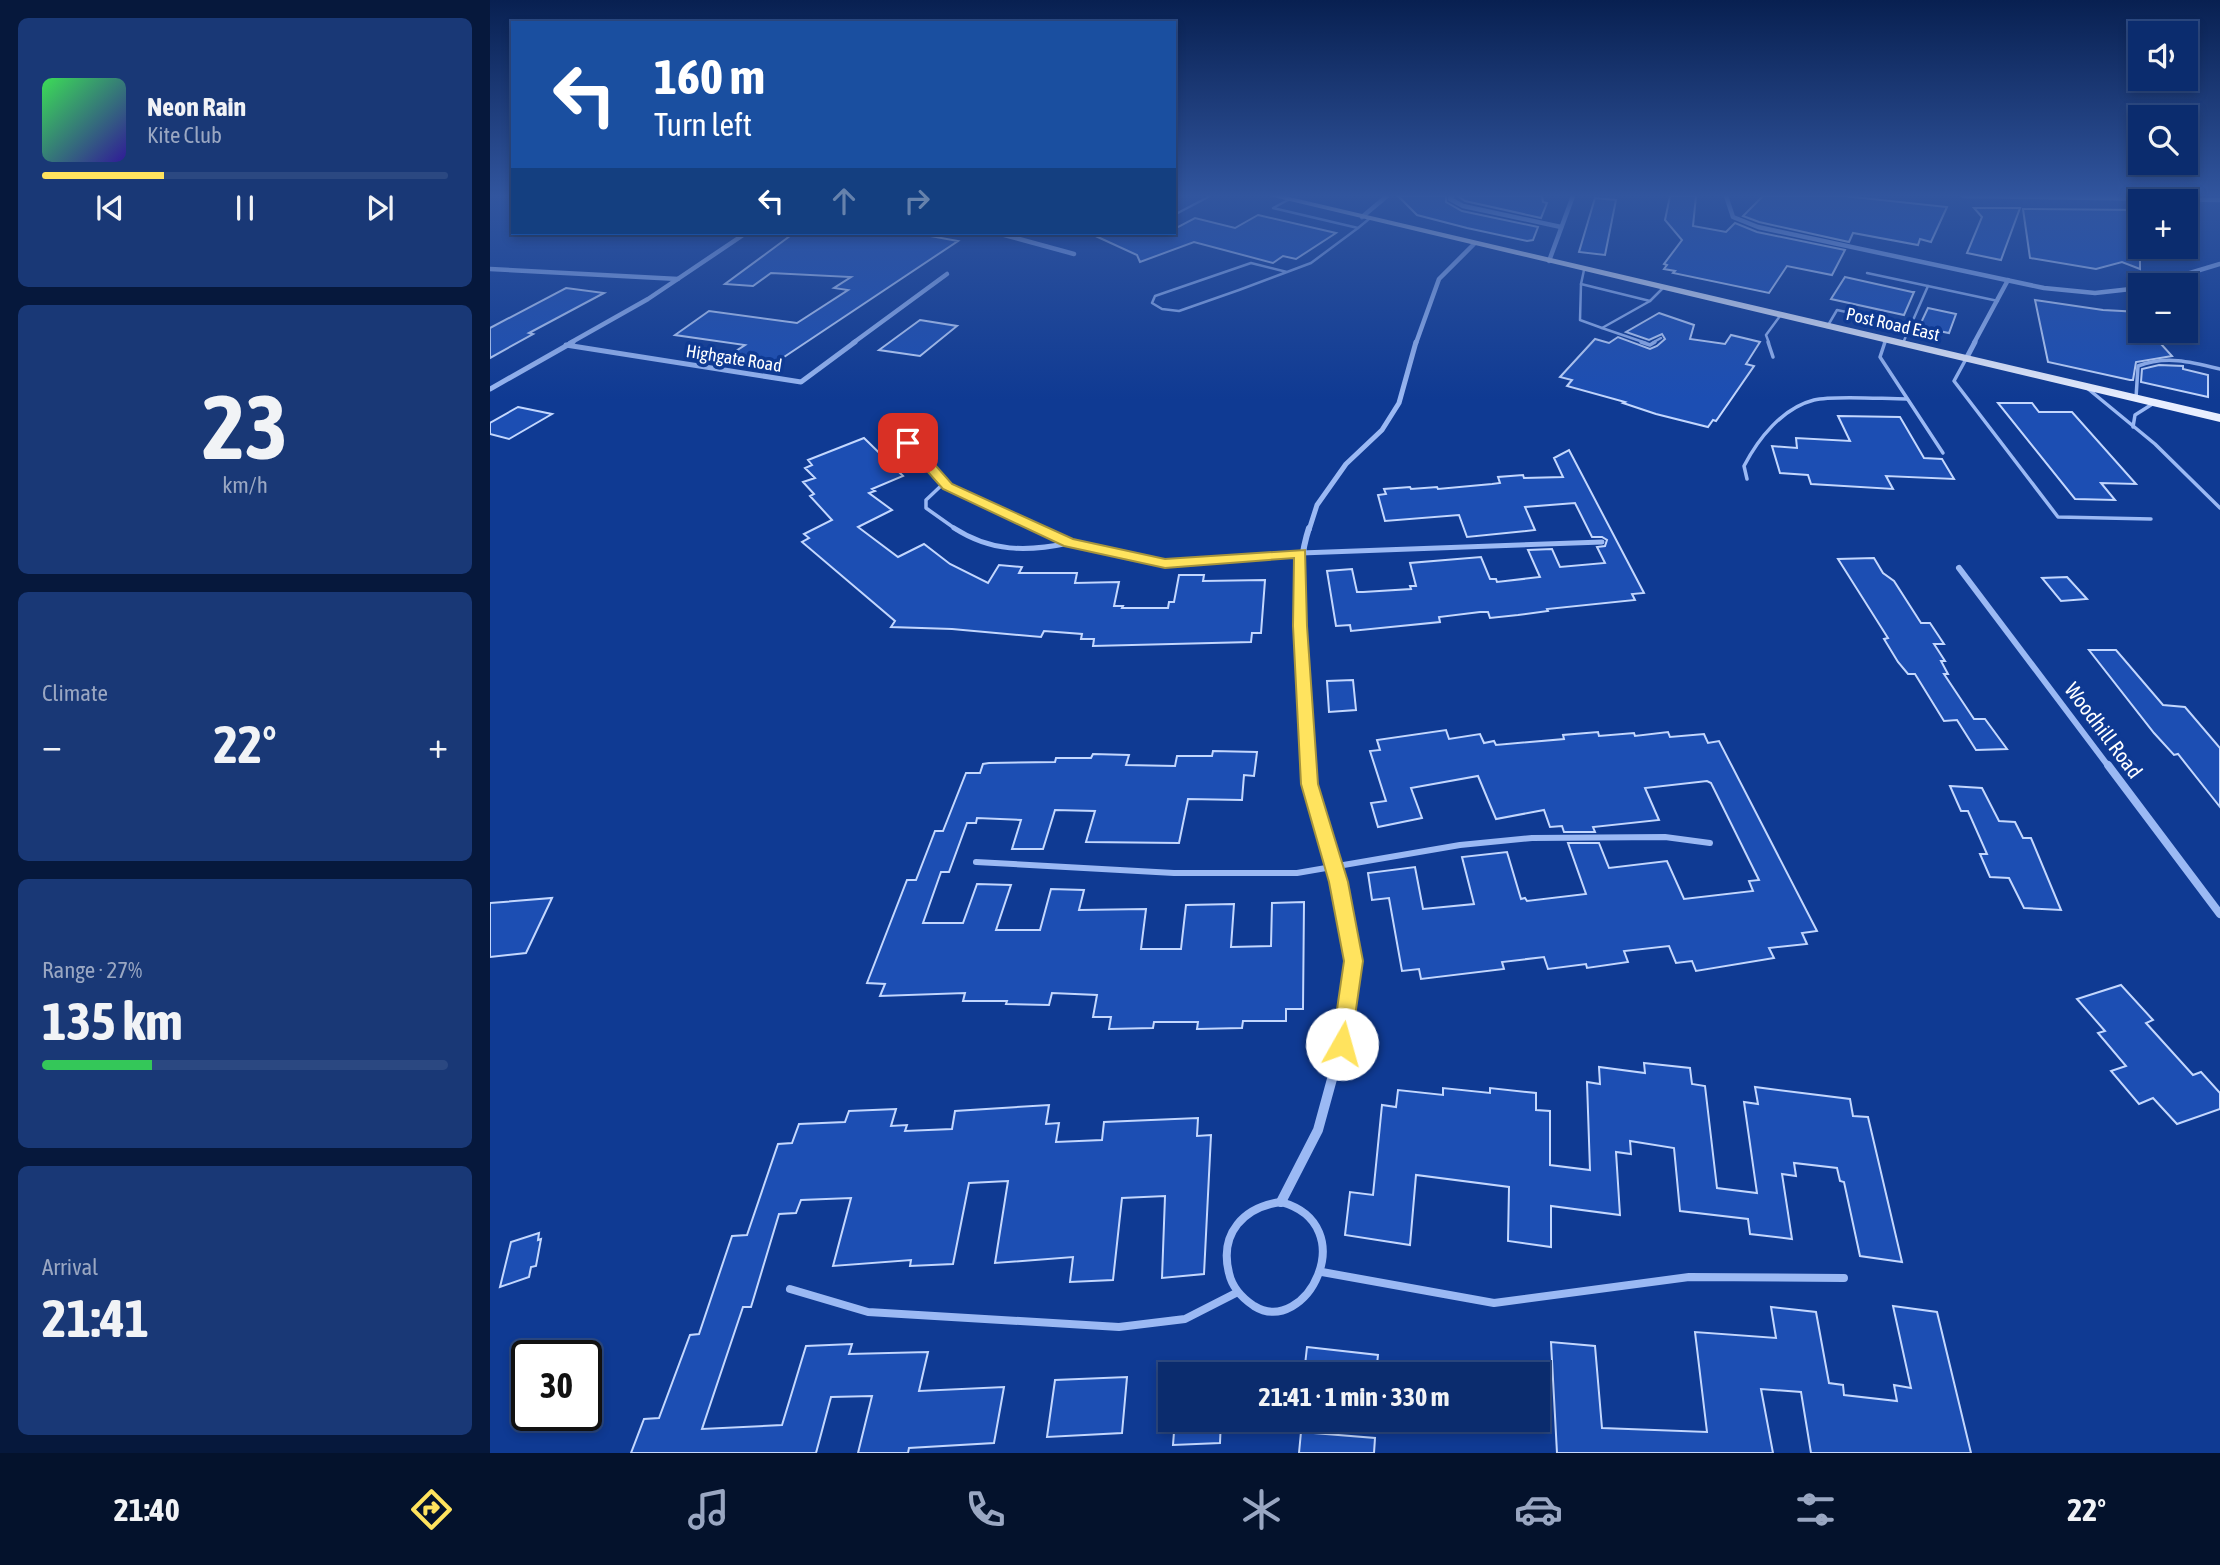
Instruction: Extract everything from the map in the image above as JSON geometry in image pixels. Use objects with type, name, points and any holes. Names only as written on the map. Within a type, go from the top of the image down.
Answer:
[{"type":"main road","name":"Post Road East","points":[[1560,264],[2220,418]]},
{"type":"street","points":[[490,388],[701,264]]},
{"type":"street","points":[[1281,1202],[1318,1130],[1342,1044],[1353,961],[1334,868],[1309,784],[1300,626],[1301,553],[1318,505],[1346,464],[1382,430],[1399,403],[1419,331],[1439,279],[1454,264]]},
{"type":"street","points":[[1933,264],[2008,280],[2101,293],[2128,292]]},
{"type":"street","points":[[2190,273],[2220,264]]},
{"type":"street","points":[[490,269],[679,279]]},
{"type":"street","name":"Highgate Road","points":[[566,345],[801,382],[947,274]]},
{"type":"street","points":[[1966,359],[2008,280]]},
{"type":"street","name":"Woodhill Road","points":[[1959,568],[2220,914]]},
{"type":"lane","points":[[1246,264],[1155,296],[1152,303],[1162,309],[1179,311],[1309,264]]},
{"type":"lane","points":[[1258,264],[1287,272]]},
{"type":"lane","points":[[1584,270],[1580,320],[1650,345],[1661,338]]},
{"type":"lane","points":[[1867,273],[1998,301]]},
{"type":"lane","points":[[1581,284],[1650,301]]},
{"type":"lane","points":[[1903,344],[1928,286]]},
{"type":"lane","points":[[1602,328],[1650,301],[1663,288]]},
{"type":"lane","points":[[1827,327],[1837,310],[1910,326]]},
{"type":"lane","points":[[1773,357],[1766,335],[1780,316]]},
{"type":"lane","points":[[1885,340],[1881,358],[1943,453]]},
{"type":"lane","points":[[1966,359],[1954,381],[2058,517],[2151,519]]},
{"type":"lane","points":[[2136,398],[2138,366],[2147,361],[2185,361],[2220,369]]},
{"type":"lane","points":[[2084,386],[2133,427],[2220,508]]},
{"type":"lane","points":[[1747,479],[1744,466],[1757,441],[1790,411],[1814,400],[1908,399]]},
{"type":"lane","points":[[2133,427],[2135,415],[2155,403]]},
{"type":"lane","points":[[891,422],[944,483],[1069,543],[1165,564],[1301,553],[1602,542]]},
{"type":"lane","points":[[944,483],[926,500],[926,508],[944,522],[992,547],[1026,552],[1069,543]]},
{"type":"lane","points":[[976,862],[1174,873],[1297,873],[1460,845],[1532,838],[1665,837],[1710,843]]},
{"type":"lane","points":[[1281,1202],[1301,1209],[1317,1224],[1325,1247],[1322,1272],[1312,1292],[1294,1307],[1273,1311],[1253,1307],[1236,1293],[1227,1270],[1228,1244],[1239,1222],[1258,1207],[1281,1202]]},
{"type":"lane","points":[[1322,1272],[1494,1303],[1689,1277],[1844,1278]]},
{"type":"lane","points":[[790,1289],[868,1312],[1119,1327],[1185,1319],[1236,1293]]},
{"type":"building","points":[[752,264],[924,264],[766,369],[722,360],[745,345],[675,335],[709,311],[797,323],[848,290],[834,288],[851,277],[771,273],[753,286],[725,284]]},
{"type":"building","points":[[1664,264],[1838,264],[1832,275],[1787,266],[1769,293],[1673,273],[1675,271],[1664,269],[1667,265]]},
{"type":"building","points":[[2065,264],[2115,264],[2096,269]]},
{"type":"building","points":[[2127,264],[2140,264],[2140,269]]},
{"type":"building","points":[[1845,277],[1914,292],[1904,315],[1831,299]]},
{"type":"building","points":[[566,288],[604,293],[529,333],[533,334],[490,358],[490,328]]},
{"type":"building","points":[[2035,300],[2128,311],[2128,343],[2160,343],[2172,356],[2136,362],[2133,380],[2048,362]]},
{"type":"building","points":[[1928,308],[1956,314],[1949,333],[1919,327]]},
{"type":"building","points":[[1659,313],[1694,325],[1690,339],[1725,344],[1731,335],[1760,342],[1746,364],[1754,366],[1716,421],[1713,420],[1708,427],[1567,386],[1572,380],[1560,377],[1595,339],[1609,343],[1618,337],[1650,349],[1657,346],[1665,339],[1662,334],[1649,340],[1626,332]]},
{"type":"building","points":[[920,320],[957,326],[920,356],[879,350]]},
{"type":"building","points":[[2159,365],[2183,366],[2183,369],[2208,375],[2208,397],[2141,382],[2142,369]]},
{"type":"building","points":[[1998,403],[2032,403],[2039,412],[2072,412],[2136,484],[2101,483],[2115,500],[2075,499]]},
{"type":"building","points":[[518,407],[552,414],[509,439],[490,434],[490,423]]},
{"type":"building","points":[[1838,416],[1900,417],[1924,458],[1942,459],[1954,479],[1886,476],[1893,489],[1811,484],[1808,475],[1780,473],[1772,446],[1797,448],[1796,438],[1850,441]]},
{"type":"building","points":[[864,438],[903,476],[872,489],[875,491],[869,493],[892,510],[858,527],[898,557],[924,544],[950,564],[988,583],[999,565],[1022,567],[1019,573],[1077,573],[1075,583],[1119,582],[1114,606],[1123,606],[1122,608],[1168,608],[1169,602],[1174,602],[1179,575],[1204,575],[1203,581],[1265,580],[1261,633],[1252,633],[1251,642],[1093,646],[1094,639],[1081,639],[1082,634],[1044,631],[1041,637],[891,627],[895,621],[802,542],[809,538],[804,534],[832,520],[810,496],[814,494],[803,482],[815,478],[805,468],[812,465],[808,460]]},
{"type":"building","points":[[1569,450],[1644,593],[1632,594],[1635,600],[1490,618],[1488,612],[1480,612],[1439,617],[1440,622],[1351,631],[1350,625],[1336,626],[1327,571],[1352,569],[1357,592],[1363,592],[1411,589],[1410,586],[1416,586],[1410,563],[1481,557],[1490,579],[1496,579],[1497,582],[1540,577],[1528,550],[1552,549],[1560,567],[1605,563],[1597,547],[1605,546],[1607,540],[1592,537],[1575,503],[1525,507],[1535,530],[1467,537],[1459,515],[1385,521],[1378,495],[1386,494],[1384,489],[1438,489],[1492,484],[1500,483],[1498,477],[1523,475],[1524,478],[1563,477],[1554,458]]},
{"type":"building","points":[[1874,558],[1883,573],[1894,581],[1921,623],[1930,623],[1944,644],[1934,644],[1945,661],[1941,661],[1948,674],[1944,674],[1974,719],[1985,719],[2007,749],[1976,750],[1957,720],[1944,721],[1915,674],[1908,674],[1898,662],[1884,639],[1888,638],[1838,559]]},
{"type":"building","points":[[2067,577],[2087,599],[2061,601],[2042,578]]},
{"type":"building","points":[[2089,650],[2116,650],[2163,705],[2185,707],[2220,748],[2220,807],[2178,754],[2174,755],[2154,733]]},
{"type":"building","points":[[1353,680],[1356,710],[1329,712],[1327,681]]},
{"type":"building","points":[[1446,730],[1449,739],[1480,734],[1484,743],[1494,741],[1496,745],[1564,739],[1563,735],[1598,732],[1599,736],[1668,732],[1670,737],[1704,734],[1708,743],[1719,741],[1817,931],[1802,933],[1807,944],[1769,948],[1774,958],[1696,971],[1692,961],[1676,963],[1669,946],[1624,951],[1628,962],[1587,968],[1586,964],[1548,969],[1544,957],[1502,962],[1504,969],[1421,979],[1419,969],[1402,971],[1389,898],[1372,900],[1368,873],[1415,867],[1423,909],[1474,904],[1462,857],[1507,852],[1521,899],[1525,898],[1527,901],[1586,894],[1568,843],[1599,843],[1609,868],[1667,861],[1684,899],[1753,891],[1749,881],[1759,880],[1711,783],[1707,781],[1645,788],[1659,820],[1593,827],[1595,832],[1564,832],[1562,826],[1550,827],[1544,810],[1496,819],[1478,776],[1411,788],[1422,818],[1378,827],[1371,803],[1386,801],[1370,751],[1380,750],[1377,740]]},
{"type":"building","points":[[1213,751],[1257,752],[1254,776],[1244,775],[1242,800],[1188,799],[1179,843],[1086,842],[1095,811],[1055,810],[1043,849],[1012,849],[1021,820],[977,818],[976,823],[967,823],[949,872],[941,872],[923,923],[963,923],[977,884],[1011,885],[996,930],[1040,930],[1051,889],[1084,890],[1079,910],[1146,909],[1141,949],[1181,949],[1186,905],[1234,904],[1231,947],[1271,946],[1272,903],[1304,902],[1303,1009],[1286,1009],[1286,1021],[1243,1021],[1242,1028],[1197,1029],[1198,1022],[1154,1022],[1153,1028],[1109,1029],[1111,1017],[1093,1017],[1097,995],[1052,993],[1049,1005],[1006,1004],[1007,1001],[963,1001],[965,993],[880,996],[885,984],[867,983],[907,880],[916,880],[935,831],[943,831],[966,773],[980,773],[983,764],[989,763],[1055,762],[1056,758],[1091,758],[1093,754],[1129,755],[1126,765],[1175,766],[1177,756],[1212,756]]},
{"type":"building","points":[[1950,786],[1982,788],[1999,821],[2015,822],[2023,838],[2031,838],[2061,910],[2024,908],[2009,878],[1990,877],[1980,854],[1987,854],[1968,811],[1961,811]]},
{"type":"building","points":[[552,898],[526,953],[490,957],[490,903]]},
{"type":"building","points":[[2121,985],[2153,1020],[2146,1023],[2193,1075],[2201,1072],[2220,1093],[2220,1109],[2177,1124],[2153,1098],[2139,1104],[2111,1071],[2126,1066],[2098,1033],[2105,1031],[2077,999]]},
{"type":"building","points":[[1644,1063],[1690,1068],[1692,1084],[1705,1086],[1717,1188],[1757,1193],[1744,1102],[1758,1104],[1755,1087],[1850,1099],[1853,1116],[1868,1117],[1902,1262],[1860,1256],[1844,1182],[1840,1181],[1837,1168],[1794,1163],[1796,1176],[1782,1174],[1792,1239],[1750,1234],[1748,1219],[1680,1211],[1674,1148],[1630,1141],[1631,1154],[1616,1152],[1620,1215],[1551,1206],[1551,1247],[1508,1241],[1509,1187],[1416,1175],[1410,1245],[1345,1235],[1350,1192],[1373,1195],[1382,1105],[1396,1107],[1398,1090],[1443,1095],[1443,1088],[1490,1093],[1490,1088],[1536,1093],[1536,1110],[1550,1111],[1550,1165],[1590,1170],[1587,1082],[1600,1084],[1599,1067],[1645,1073]]},
{"type":"building","points":[[1049,1105],[1046,1124],[1059,1123],[1056,1142],[1102,1140],[1104,1122],[1198,1118],[1197,1136],[1211,1135],[1204,1274],[1162,1278],[1165,1196],[1122,1198],[1113,1280],[1070,1282],[1073,1257],[995,1263],[1008,1181],[969,1183],[953,1264],[910,1266],[911,1260],[833,1266],[851,1198],[801,1200],[796,1213],[779,1214],[751,1307],[743,1307],[702,1429],[782,1425],[806,1346],[852,1344],[849,1354],[928,1352],[919,1391],[1004,1387],[994,1443],[909,1448],[908,1453],[858,1453],[872,1396],[831,1397],[816,1453],[631,1453],[644,1419],[659,1418],[690,1335],[699,1334],[732,1236],[747,1235],[778,1144],[792,1143],[799,1124],[845,1122],[849,1111],[896,1109],[891,1126],[907,1125],[905,1131],[952,1129],[955,1111]]},
{"type":"building","points":[[539,1233],[538,1240],[541,1239],[536,1266],[531,1267],[529,1277],[500,1287],[511,1242]]},
{"type":"building","points":[[1893,1306],[1937,1312],[1971,1453],[1811,1453],[1801,1392],[1761,1389],[1773,1453],[1557,1453],[1551,1342],[1595,1346],[1602,1428],[1707,1432],[1695,1332],[1776,1338],[1771,1307],[1816,1312],[1829,1383],[1843,1385],[1844,1395],[1897,1401],[1894,1385],[1911,1388]]},
{"type":"building","points":[[1307,1347],[1378,1355],[1377,1362],[1305,1362]]},
{"type":"building","points":[[1127,1377],[1122,1433],[1047,1437],[1055,1380]]},
{"type":"building","points":[[1174,1432],[1220,1432],[1220,1443],[1173,1445]]},
{"type":"building","points":[[1301,1432],[1375,1438],[1374,1453],[1299,1453]]},
{"type":"route","points":[[908,443],[947,486],[1069,543],[1165,564],[1301,553],[1300,626],[1309,784],[1338,882],[1353,961],[1342,1044]]}]
